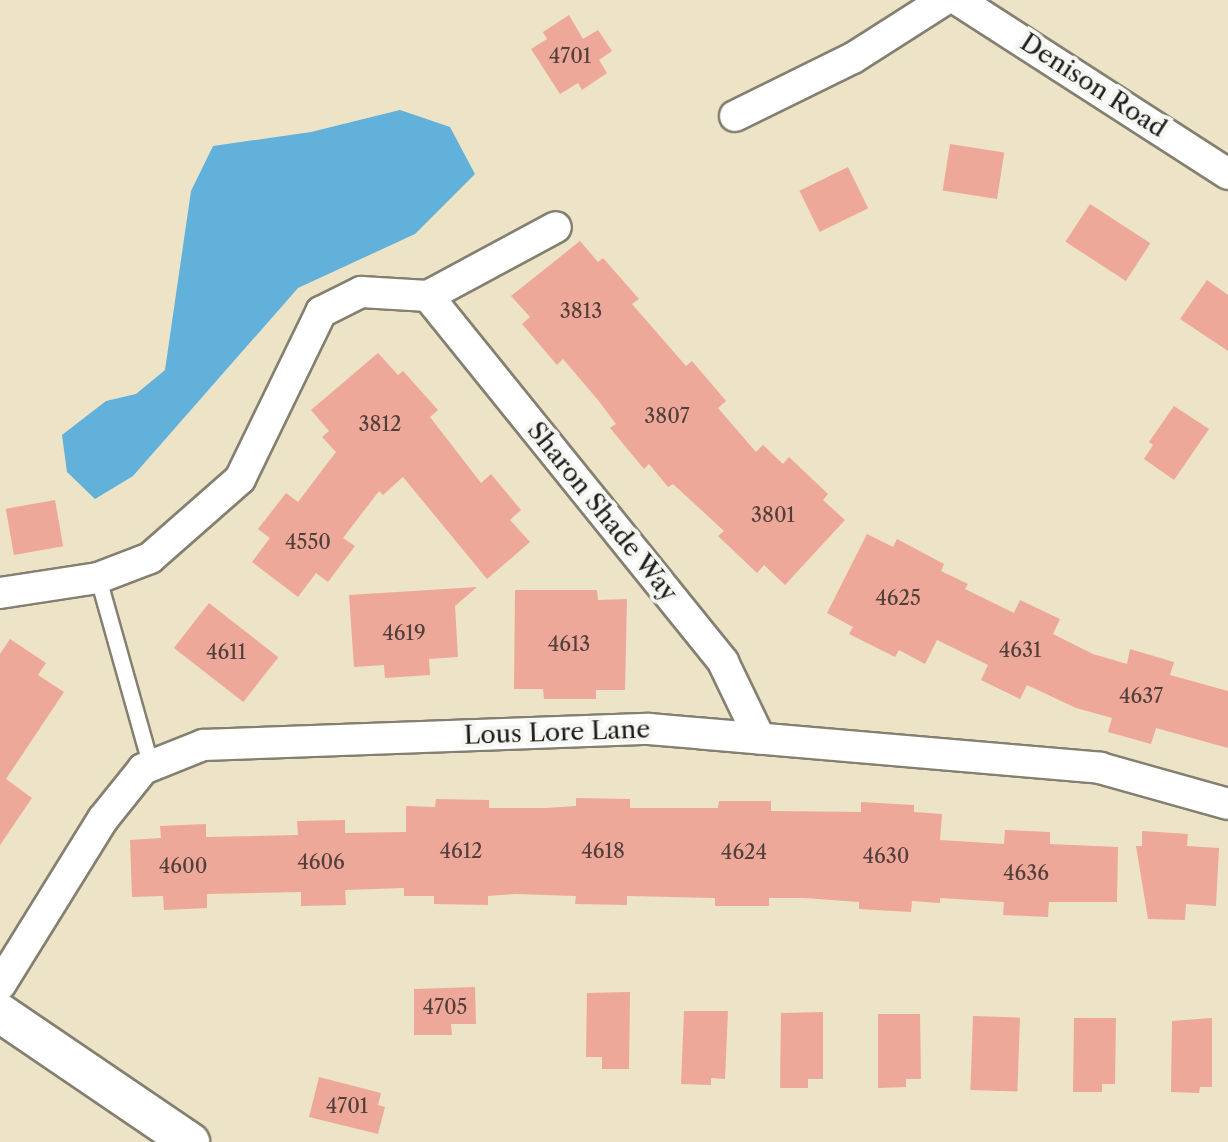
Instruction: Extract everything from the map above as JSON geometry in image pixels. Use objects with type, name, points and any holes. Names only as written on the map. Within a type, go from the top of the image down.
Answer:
[{"type":"street","points":[[735,116],[853,58],[944,0]]},
{"type":"street","name":"Denison Road","points":[[958,0],[1228,174]]},
{"type":"street","points":[[0,592],[98,578],[150,558],[240,479],[320,312],[361,292],[428,296],[556,226]]},
{"type":"street","name":"Sharon Shade Way","points":[[428,296],[724,662],[760,738]]},
{"type":"street","name":"Lous Lore Lane","points":[[0,985],[103,820],[143,769],[203,745],[649,729],[1100,768],[1228,804]]},
{"type":"street","points":[[0,1014],[190,1142]]},
{"type":"lane","points":[[98,578],[151,766]]},
{"type":"water","points":[[400,110],[450,127],[475,174],[415,234],[298,288],[133,476],[95,499],[67,472],[62,435],[106,401],[136,394],[165,370],[191,191],[213,146],[311,132]]},
{"type":"building","points":[[569,15],[583,39],[598,30],[612,51],[599,60],[607,73],[582,90],[578,83],[560,94],[531,49],[547,39],[543,32]]},
{"type":"building","points":[[950,144],[1004,153],[997,199],[943,190]]},
{"type":"building","points":[[848,167],[868,208],[820,232],[799,191]]},
{"type":"building","points":[[1090,204],[1150,243],[1126,281],[1065,242]]},
{"type":"building","points":[[580,241],[598,262],[603,258],[639,299],[632,304],[686,366],[692,361],[726,401],[718,408],[756,452],[763,445],[783,464],[789,457],[828,494],[823,500],[845,520],[785,585],[764,565],[757,573],[718,536],[724,531],[673,484],[668,487],[649,464],[644,469],[610,428],[616,424],[598,400],[563,359],[557,365],[522,324],[530,317],[511,296]]},
{"type":"building","points":[[1207,280],[1228,295],[1228,351],[1180,319]]},
{"type":"building","points":[[378,353],[398,375],[403,371],[438,410],[430,417],[481,483],[491,474],[521,510],[510,520],[530,542],[487,579],[403,477],[383,495],[379,491],[343,538],[355,546],[328,582],[316,573],[298,597],[252,562],[270,538],[258,529],[286,493],[298,502],[336,452],[322,437],[329,431],[311,410]]},
{"type":"building","points":[[1174,406],[1209,429],[1174,480],[1144,459],[1153,445],[1149,442]]},
{"type":"building","points":[[55,500],[63,546],[14,555],[6,509]]},
{"type":"building","points":[[867,534],[893,547],[897,539],[944,564],[941,571],[968,584],[965,589],[1014,613],[1020,600],[1060,619],[1053,634],[1093,654],[1127,664],[1130,649],[1174,662],[1170,675],[1228,691],[1228,748],[1156,728],[1151,744],[1108,732],[1112,718],[1076,708],[1027,685],[1020,699],[981,680],[988,665],[937,640],[925,664],[899,650],[895,657],[849,634],[853,627],[827,613]]},
{"type":"building","points":[[477,587],[455,606],[458,657],[429,659],[430,675],[385,678],[384,665],[354,667],[349,595]]},
{"type":"building","points":[[515,590],[597,590],[598,600],[627,599],[625,690],[596,690],[596,699],[544,699],[543,689],[514,689]]},
{"type":"building","points":[[209,603],[278,657],[243,702],[174,648]]},
{"type":"building","points":[[10,639],[46,663],[38,675],[64,692],[6,779],[32,798],[0,845],[0,654]]},
{"type":"building","points":[[576,798],[630,799],[630,808],[718,808],[719,801],[771,801],[771,811],[861,812],[861,802],[914,805],[914,812],[942,814],[940,840],[1004,844],[1005,830],[1050,832],[1050,844],[1118,847],[1117,902],[1049,902],[1048,917],[1003,915],[1004,902],[940,898],[940,903],[912,901],[911,912],[859,909],[859,902],[804,898],[769,898],[769,906],[715,906],[715,898],[627,896],[627,905],[575,904],[576,896],[515,894],[488,896],[488,905],[434,904],[434,896],[404,896],[404,888],[345,890],[346,905],[301,906],[301,892],[207,894],[207,908],[164,910],[163,896],[132,897],[130,840],[161,838],[160,826],[206,824],[206,837],[298,835],[297,821],[345,820],[345,833],[406,832],[406,806],[435,807],[436,799],[489,800],[489,808],[546,808],[576,806]]},
{"type":"building","points":[[1142,831],[1188,834],[1187,846],[1219,848],[1216,906],[1186,904],[1185,920],[1148,919],[1136,846],[1142,846]]},
{"type":"building","points":[[475,987],[476,1024],[451,1024],[452,1035],[414,1035],[414,989]]},
{"type":"building","points":[[630,992],[629,1069],[602,1069],[602,1057],[586,1057],[587,993]]},
{"type":"building","points":[[684,1011],[728,1011],[725,1079],[711,1078],[711,1085],[681,1084]]},
{"type":"building","points":[[823,1012],[823,1079],[808,1079],[808,1088],[780,1088],[781,1013]]},
{"type":"building","points":[[878,1014],[920,1014],[921,1079],[906,1079],[906,1087],[878,1088]]},
{"type":"building","points":[[973,1016],[1020,1018],[1017,1092],[970,1090]]},
{"type":"building","points":[[1074,1018],[1116,1018],[1115,1084],[1102,1084],[1102,1092],[1073,1092]]},
{"type":"building","points":[[1212,1018],[1212,1087],[1200,1087],[1199,1093],[1171,1092],[1172,1021]]},
{"type":"building","points":[[319,1077],[381,1093],[378,1105],[385,1107],[378,1134],[309,1117]]}]
